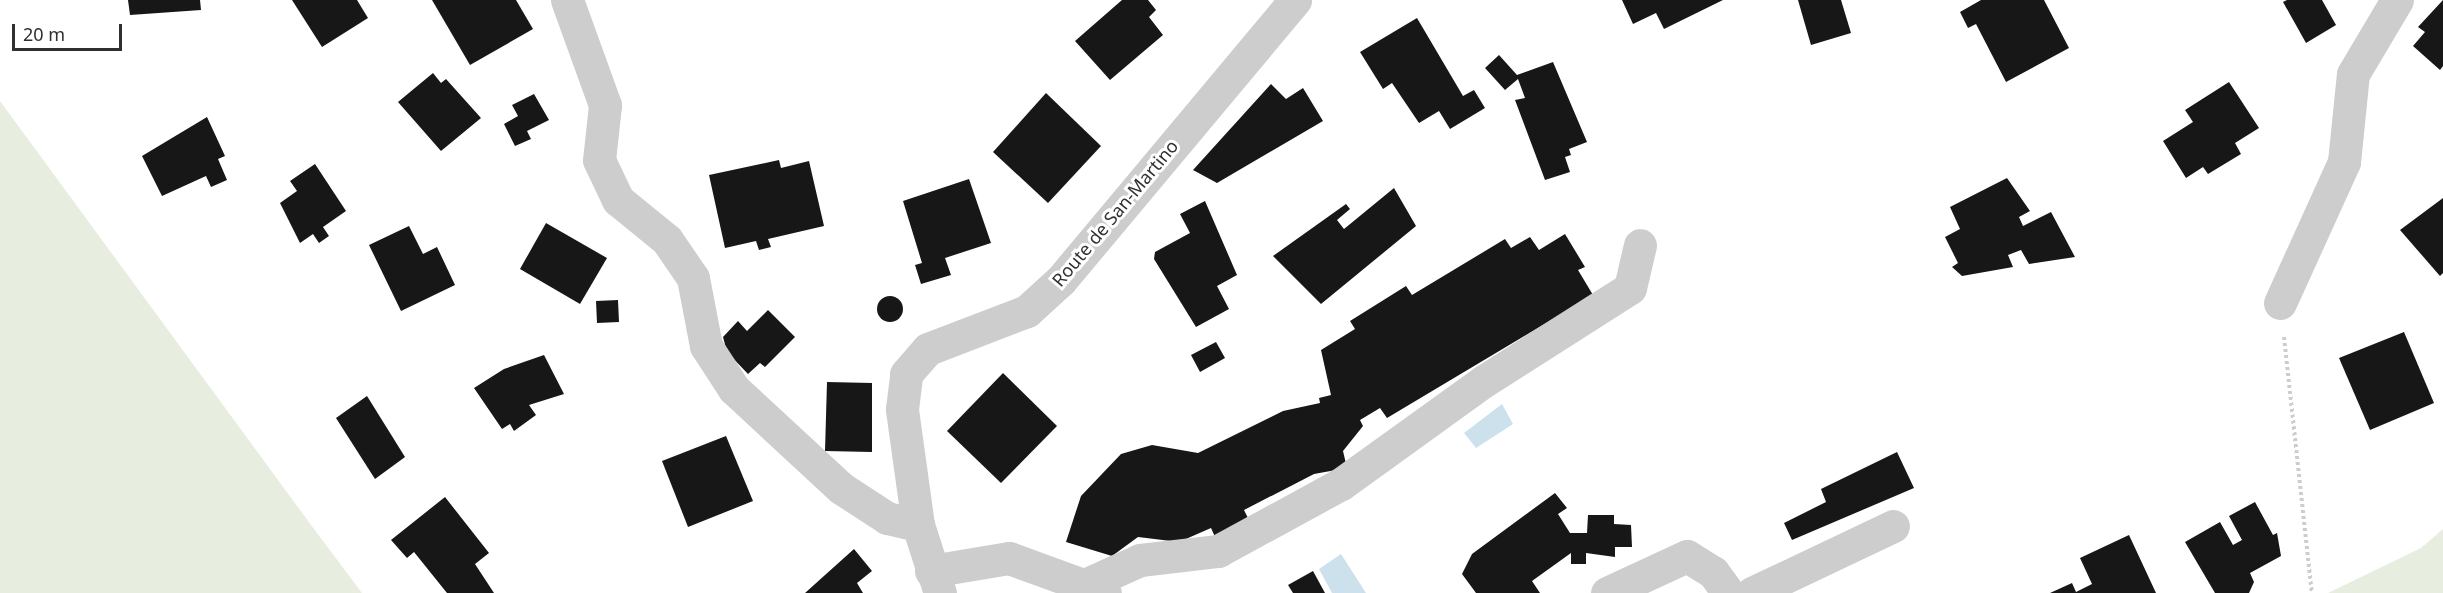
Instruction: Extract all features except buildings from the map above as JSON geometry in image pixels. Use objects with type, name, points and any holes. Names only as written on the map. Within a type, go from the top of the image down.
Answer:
[{"type":"street","points":[[567,0],[604,105],[599,160],[618,200],[667,240],[693,278],[706,346],[734,389],[841,488],[887,518],[918,525]]},
{"type":"street","name":"Route de San-Martino","points":[[936,582],[918,525],[902,409],[906,374],[928,349],[1027,311],[1061,280],[1295,0]]},
{"type":"street","points":[[2280,303],[2344,162],[2353,74],[2397,0]]},
{"type":"street","points":[[936,582],[1009,558],[1097,588],[1140,560],[1218,551],[1341,484],[1484,381],[1630,288],[1640,245]]},
{"type":"street","points":[[1752,593],[1893,526]]},
{"type":"street","points":[[1607,593],[1687,556],[1713,572],[1728,593]]},
{"type":"path","points":[[2280,303],[2312,593]]},
{"type":"shaded area","points":[[0,101],[311,525],[362,593],[0,593]]},
{"type":"shaded area","points":[[2443,529],[2443,593],[2328,593],[2421,548]]},
{"type":"water","points":[[1502,404],[1513,424],[1476,448],[1464,433]]},
{"type":"water","points":[[1341,554],[1366,593],[1332,593],[1319,569]]}]
